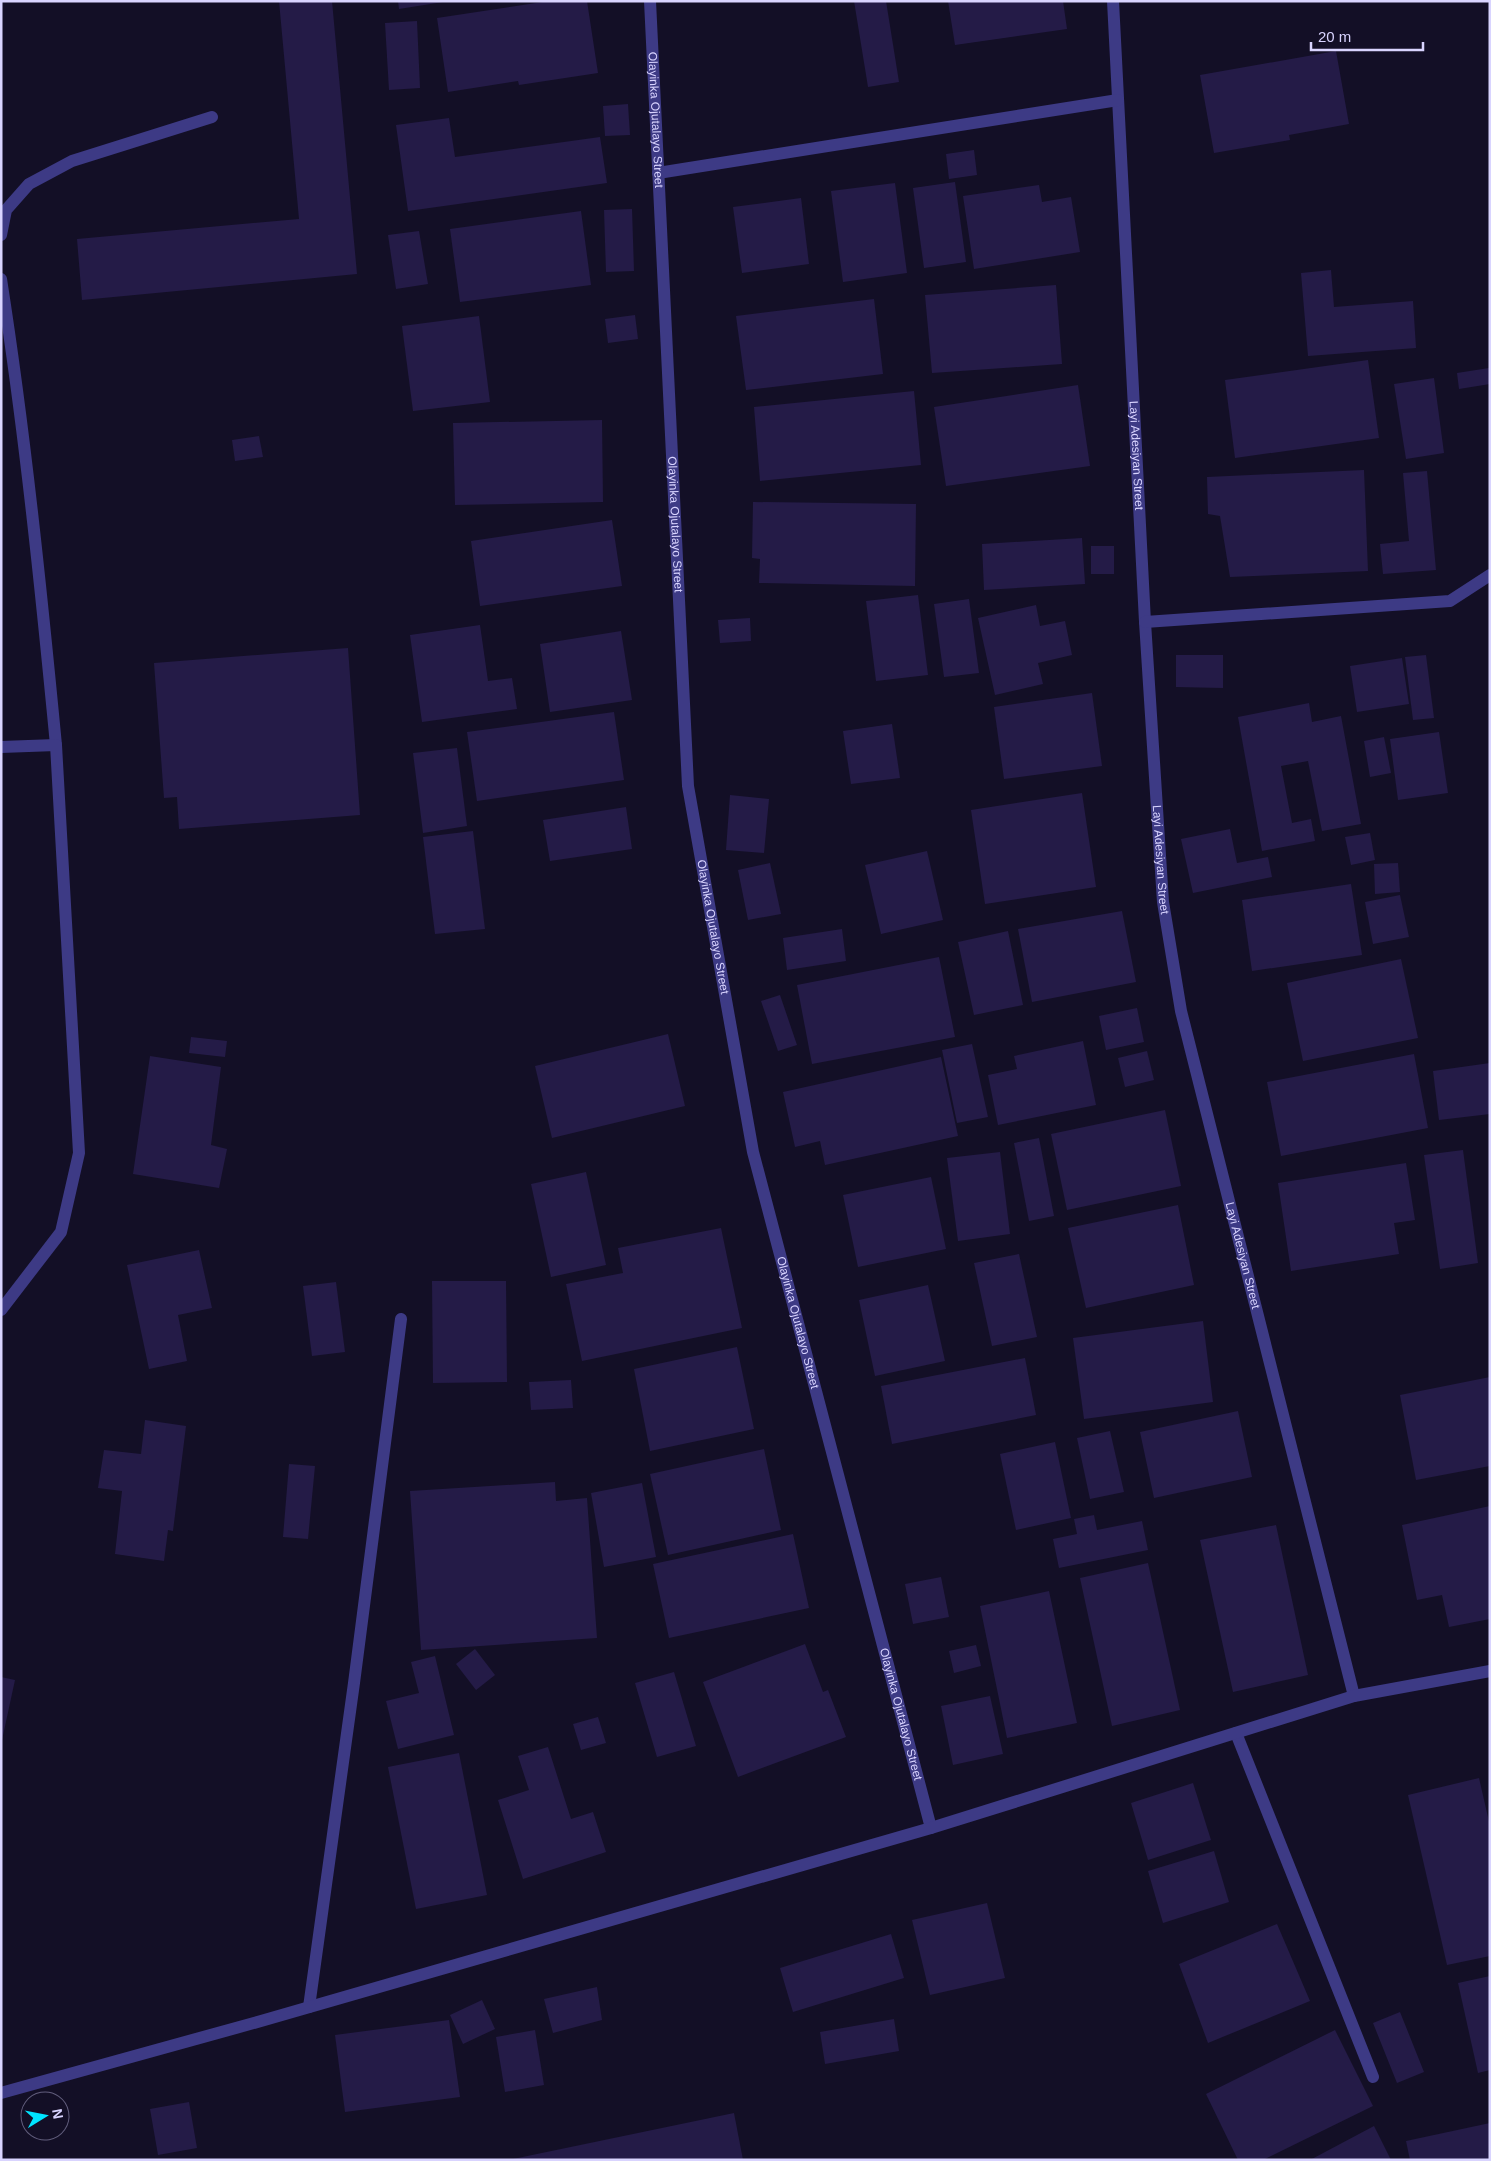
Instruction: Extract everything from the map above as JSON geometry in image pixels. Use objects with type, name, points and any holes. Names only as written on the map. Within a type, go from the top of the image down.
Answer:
[{"type":"street","name":"Olayinka Ojutalayo Street","points":[[650,1],[688,786],[753,1152],[931,1828]]},
{"type":"street","name":"Layi Adesiyan Street","points":[[1114,1],[1145,622],[1163,902],[1181,1011],[1354,1696]]},
{"type":"street","points":[[658,173],[1118,100]]},
{"type":"street","points":[[1,235],[6,210],[29,184],[72,161],[212,117]]},
{"type":"street","points":[[1,279],[12,347],[38,562],[56,745],[79,1153],[61,1232],[1,1310]]},
{"type":"street","points":[[1145,622],[1450,601],[1490,575]]},
{"type":"street","points":[[1,747],[56,745]]},
{"type":"street","points":[[309,2007],[354,1683],[401,1319]]},
{"type":"street","points":[[1,2094],[931,1828],[1354,1696],[1490,1670]]},
{"type":"street","points":[[1236,1733],[1373,2077]]},
{"type":"building","points":[[279,1],[332,1],[357,274],[82,300],[77,239],[299,219]]},
{"type":"building","points":[[398,1],[443,1],[443,2],[399,9]]},
{"type":"building","points":[[549,1],[587,1],[598,73],[519,85],[518,81],[448,92],[437,18]]},
{"type":"building","points":[[854,1],[886,1],[899,82],[868,87]]},
{"type":"building","points":[[948,1],[1063,1],[1067,29],[955,45]]},
{"type":"building","points":[[417,21],[420,88],[389,90],[385,23]]},
{"type":"building","points":[[1336,51],[1349,124],[1289,135],[1290,140],[1214,153],[1200,75]]},
{"type":"building","points":[[628,104],[630,135],[605,136],[603,106]]},
{"type":"building","points":[[449,118],[455,157],[600,137],[607,183],[408,211],[396,125]]},
{"type":"building","points":[[974,150],[977,175],[949,179],[946,154]]},
{"type":"building","points":[[955,182],[966,262],[924,268],[913,188]]},
{"type":"building","points":[[895,183],[907,273],[843,282],[831,191]]},
{"type":"building","points":[[1039,185],[1042,202],[1071,197],[1080,252],[974,269],[963,196]]},
{"type":"building","points":[[801,198],[809,264],[742,273],[733,207]]},
{"type":"building","points":[[632,209],[634,271],[606,272],[604,210]]},
{"type":"building","points":[[581,211],[591,285],[460,302],[450,229]]},
{"type":"building","points":[[419,231],[428,284],[396,289],[388,235]]},
{"type":"building","points":[[1331,270],[1334,307],[1413,301],[1416,348],[1308,356],[1301,273]]},
{"type":"building","points":[[1056,285],[1062,364],[932,373],[925,295]]},
{"type":"building","points":[[874,299],[883,374],[746,390],[736,316]]},
{"type":"building","points":[[635,315],[638,339],[608,343],[605,319]]},
{"type":"building","points":[[479,316],[490,402],[413,411],[402,326]]},
{"type":"building","points":[[1368,360],[1379,438],[1235,458],[1225,380]]},
{"type":"building","points":[[1489,368],[1490,384],[1459,389],[1457,373]]},
{"type":"building","points":[[1434,378],[1444,453],[1406,459],[1394,384]]},
{"type":"building","points":[[1078,385],[1090,466],[946,486],[934,407]]},
{"type":"building","points":[[914,391],[921,465],[760,481],[754,407]]},
{"type":"building","points":[[602,420],[603,502],[455,505],[453,423]]},
{"type":"building","points":[[259,436],[263,457],[235,461],[232,440]]},
{"type":"building","points":[[1364,470],[1368,571],[1230,577],[1220,516],[1208,514],[1207,477]]},
{"type":"building","points":[[1427,471],[1436,570],[1383,574],[1380,544],[1409,541],[1403,473]]},
{"type":"building","points":[[753,502],[916,504],[915,586],[759,583],[760,559],[752,558]]},
{"type":"building","points":[[612,520],[622,586],[480,606],[471,541]]},
{"type":"building","points":[[1082,538],[1085,584],[984,590],[982,544]]},
{"type":"building","points":[[1091,546],[1114,546],[1114,574],[1091,574]]},
{"type":"building","points":[[918,595],[928,675],[876,681],[866,601]]},
{"type":"building","points":[[969,599],[979,673],[944,677],[934,604]]},
{"type":"building","points":[[1036,605],[1040,626],[1065,621],[1072,655],[1038,663],[1043,684],[995,695],[978,618]]},
{"type":"building","points":[[750,618],[751,641],[720,643],[718,620]]},
{"type":"building","points":[[480,625],[488,681],[512,678],[517,709],[422,722],[410,635]]},
{"type":"building","points":[[621,631],[632,700],[550,712],[540,644]]},
{"type":"building","points":[[348,648],[360,815],[179,829],[177,797],[164,798],[154,663]]},
{"type":"building","points":[[1176,655],[1223,655],[1223,688],[1176,687]]},
{"type":"building","points":[[1426,655],[1434,718],[1413,720],[1405,657]]},
{"type":"building","points":[[1402,658],[1409,704],[1357,712],[1350,666]]},
{"type":"building","points":[[1092,693],[1102,766],[1004,779],[994,707]]},
{"type":"building","points":[[1309,703],[1312,722],[1341,716],[1361,824],[1322,831],[1308,761],[1281,766],[1292,823],[1311,819],[1315,841],[1262,851],[1238,717]]},
{"type":"building","points":[[614,712],[624,780],[477,801],[467,732]]},
{"type":"building","points":[[892,724],[900,778],[851,784],[843,731]]},
{"type":"building","points":[[1439,732],[1448,793],[1398,800],[1390,739]]},
{"type":"building","points":[[1384,737],[1391,773],[1370,777],[1364,741]]},
{"type":"building","points":[[457,748],[467,826],[423,833],[413,753]]},
{"type":"building","points":[[1082,793],[1096,887],[985,904],[971,810]]},
{"type":"building","points":[[730,795],[769,799],[764,853],[726,850]]},
{"type":"building","points":[[626,807],[632,849],[550,861],[543,820]]},
{"type":"building","points":[[1230,829],[1237,863],[1268,857],[1272,877],[1193,893],[1181,839]]},
{"type":"building","points":[[473,831],[485,929],[435,934],[423,837]]},
{"type":"building","points":[[1370,833],[1375,860],[1351,865],[1345,837]]},
{"type":"building","points":[[927,851],[943,920],[881,934],[865,865]]},
{"type":"building","points":[[770,863],[781,914],[748,920],[738,870]]},
{"type":"building","points":[[1398,863],[1400,892],[1375,894],[1374,864]]},
{"type":"building","points":[[1351,884],[1362,955],[1252,971],[1242,900]]},
{"type":"building","points":[[1400,895],[1409,937],[1373,944],[1365,902]]},
{"type":"building","points":[[1122,911],[1136,982],[1032,1002],[1018,929]]},
{"type":"building","points":[[842,929],[846,961],[787,970],[783,938]]},
{"type":"building","points":[[1008,931],[1023,1005],[974,1015],[958,942]]},
{"type":"building","points":[[939,957],[955,1037],[812,1064],[797,985]]},
{"type":"building","points":[[1401,959],[1418,1038],[1303,1061],[1287,983]]},
{"type":"building","points":[[780,995],[797,1045],[778,1051],[761,1001]]},
{"type":"building","points":[[1137,1008],[1144,1042],[1106,1050],[1099,1016]]},
{"type":"building","points":[[668,1034],[685,1106],[552,1138],[535,1066]]},
{"type":"building","points":[[191,1037],[227,1041],[225,1057],[189,1053]]},
{"type":"building","points":[[1083,1041],[1096,1105],[998,1125],[988,1075],[1017,1069],[1014,1056]]},
{"type":"building","points":[[972,1044],[988,1117],[957,1123],[942,1050]]},
{"type":"building","points":[[1147,1051],[1154,1080],[1125,1087],[1118,1058]]},
{"type":"building","points":[[1414,1054],[1428,1128],[1281,1156],[1267,1082]]},
{"type":"building","points":[[150,1056],[221,1067],[211,1145],[227,1149],[219,1188],[133,1174]]},
{"type":"building","points":[[941,1057],[958,1136],[825,1165],[820,1141],[795,1147],[783,1092]]},
{"type":"building","points":[[1490,1063],[1490,1114],[1439,1120],[1433,1071]]},
{"type":"building","points":[[1165,1110],[1181,1186],[1067,1210],[1051,1134]]},
{"type":"building","points":[[1039,1138],[1054,1216],[1029,1221],[1014,1143]]},
{"type":"building","points":[[1463,1150],[1478,1263],[1440,1269],[1424,1155]]},
{"type":"building","points":[[1000,1152],[1010,1234],[958,1241],[947,1158]]},
{"type":"building","points":[[1406,1163],[1415,1220],[1394,1223],[1399,1254],[1291,1271],[1278,1183]]},
{"type":"building","points":[[586,1172],[606,1265],[551,1277],[531,1184]]},
{"type":"building","points":[[931,1177],[946,1249],[858,1267],[843,1195]]},
{"type":"building","points":[[1178,1205],[1194,1285],[1086,1308],[1068,1228]]},
{"type":"building","points":[[721,1228],[742,1328],[582,1361],[566,1284],[623,1273],[618,1248]]},
{"type":"building","points":[[199,1250],[212,1308],[178,1315],[187,1361],[149,1369],[127,1265]]},
{"type":"building","points":[[1019,1254],[1037,1337],[992,1346],[974,1263]]},
{"type":"building","points":[[432,1281],[506,1281],[507,1382],[433,1383]]},
{"type":"building","points":[[336,1282],[345,1352],[312,1356],[303,1286]]},
{"type":"building","points":[[928,1285],[945,1361],[875,1376],[859,1300]]},
{"type":"building","points":[[1203,1321],[1213,1402],[1084,1419],[1073,1338]]},
{"type":"building","points":[[737,1347],[754,1429],[650,1451],[634,1369]]},
{"type":"building","points":[[1025,1358],[1036,1415],[892,1444],[881,1386]]},
{"type":"building","points":[[1490,1377],[1490,1466],[1416,1480],[1400,1395]]},
{"type":"building","points":[[571,1380],[573,1408],[531,1410],[529,1382]]},
{"type":"building","points":[[1238,1411],[1252,1477],[1154,1498],[1140,1432]]},
{"type":"building","points":[[145,1420],[186,1426],[173,1531],[168,1530],[164,1561],[115,1554],[122,1491],[98,1488],[104,1450],[141,1454]]},
{"type":"building","points":[[1110,1431],[1124,1492],[1090,1499],[1077,1438]]},
{"type":"building","points":[[1055,1442],[1071,1518],[1016,1530],[1000,1454]]},
{"type":"building","points":[[764,1449],[781,1530],[668,1555],[650,1474]]},
{"type":"building","points":[[289,1464],[315,1466],[308,1539],[283,1537]]},
{"type":"building","points":[[555,1482],[556,1501],[587,1498],[597,1638],[421,1650],[410,1491]]},
{"type":"building","points":[[642,1483],[656,1557],[604,1567],[591,1493]]},
{"type":"building","points":[[1490,1506],[1490,1619],[1449,1627],[1442,1595],[1417,1600],[1402,1525]]},
{"type":"building","points":[[1094,1515],[1097,1530],[1142,1521],[1148,1550],[1059,1568],[1053,1539],[1077,1534],[1074,1519]]},
{"type":"building","points":[[1276,1525],[1308,1675],[1233,1692],[1200,1540]]},
{"type":"building","points":[[793,1534],[809,1608],[669,1638],[653,1564]]},
{"type":"building","points":[[1148,1563],[1180,1710],[1112,1726],[1080,1578]]},
{"type":"building","points":[[941,1577],[949,1617],[913,1624],[905,1584]]},
{"type":"building","points":[[1049,1591],[1077,1723],[1007,1738],[980,1606]]},
{"type":"building","points":[[805,1644],[823,1692],[828,1690],[846,1737],[738,1777],[703,1682]]},
{"type":"building","points":[[976,1645],[981,1666],[954,1673],[949,1651]]},
{"type":"building","points":[[475,1649],[495,1675],[476,1690],[456,1664]]},
{"type":"building","points":[[435,1656],[454,1735],[398,1749],[386,1701],[419,1693],[411,1662]]},
{"type":"building","points":[[674,1672],[696,1746],[657,1757],[635,1683]]},
{"type":"building","points":[[1,1677],[15,1680],[2,1740],[1,1740]]},
{"type":"building","points":[[990,1696],[1003,1754],[953,1765],[941,1706]]},
{"type":"building","points":[[598,1717],[606,1743],[581,1750],[573,1724]]},
{"type":"building","points":[[548,1747],[571,1819],[593,1812],[606,1852],[523,1879],[498,1800],[529,1790],[518,1756]]},
{"type":"building","points":[[459,1753],[487,1895],[416,1909],[388,1767]]},
{"type":"building","points":[[1479,1778],[1490,1826],[1490,1956],[1447,1965],[1408,1795]]},
{"type":"building","points":[[1193,1783],[1211,1840],[1148,1860],[1131,1803]]},
{"type":"building","points":[[1214,1851],[1229,1902],[1163,1923],[1148,1871]]},
{"type":"building","points":[[987,1903],[1005,1978],[930,1995],[912,1920]]},
{"type":"building","points":[[1277,1924],[1310,2001],[1208,2043],[1179,1964]]},
{"type":"building","points":[[891,1934],[904,1978],[793,2012],[780,1968]]},
{"type":"building","points":[[1490,1976],[1490,2070],[1478,2073],[1458,1983]]},
{"type":"building","points":[[597,1987],[602,2020],[553,2033],[544,1999]]},
{"type":"building","points":[[482,2000],[495,2029],[463,2044],[450,2015]]},
{"type":"building","points":[[1400,2012],[1424,2072],[1397,2083],[1373,2023]]},
{"type":"building","points":[[894,2019],[899,2051],[825,2064],[820,2032]]},
{"type":"building","points":[[449,2020],[460,2097],[345,2112],[335,2035]]},
{"type":"building","points":[[535,2030],[544,2085],[505,2092],[496,2037]]},
{"type":"building","points":[[1335,2030],[1373,2106],[1263,2160],[1238,2160],[1206,2094]]},
{"type":"building","points":[[189,2102],[197,2148],[158,2155],[150,2109]]},
{"type":"building","points":[[734,2113],[743,2160],[513,2160],[513,2159]]},
{"type":"building","points":[[1490,2123],[1490,2160],[1410,2160],[1406,2141]]},
{"type":"building","points":[[1374,2126],[1391,2160],[1310,2160]]}]
